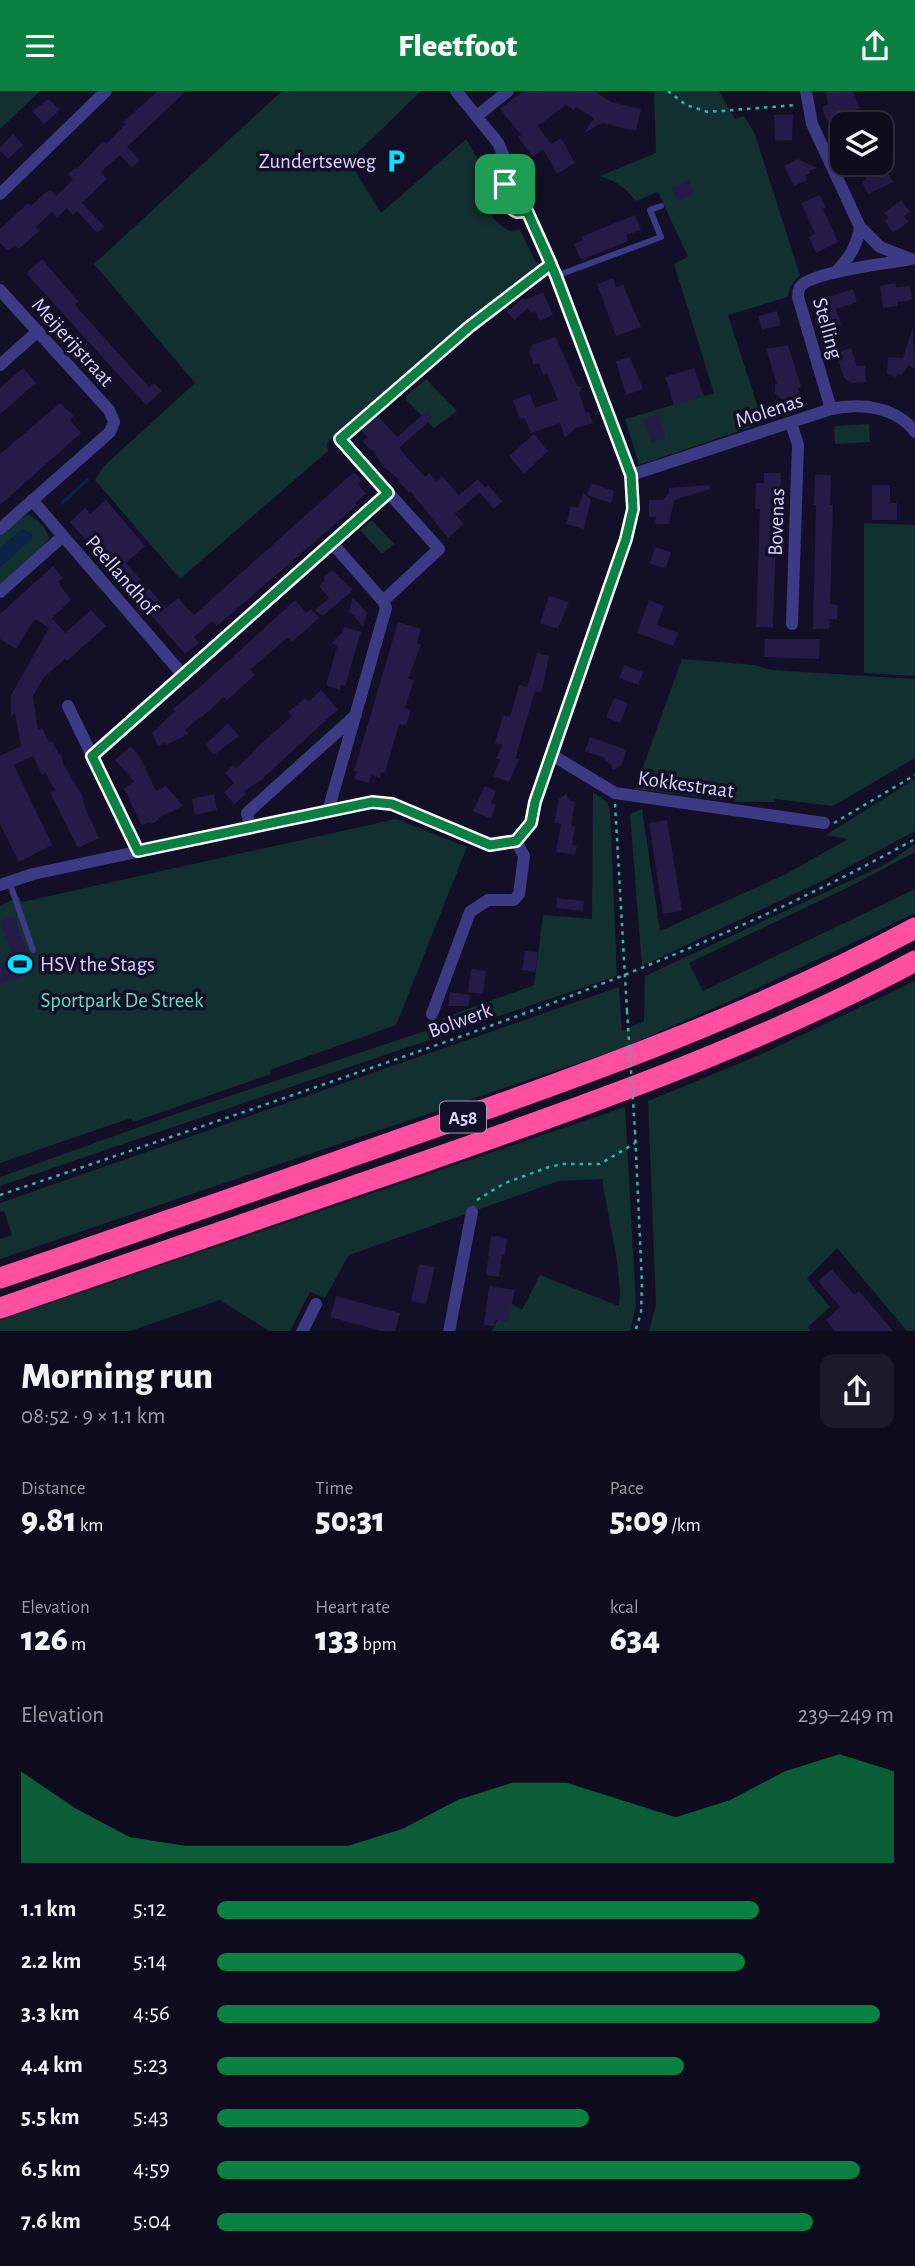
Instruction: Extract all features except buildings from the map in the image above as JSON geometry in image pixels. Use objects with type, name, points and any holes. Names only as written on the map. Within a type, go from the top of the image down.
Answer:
[{"type":"highway","name":"A58","points":[[0,1278],[522,1097],[664,1044],[761,1003],[915,928]]},
{"type":"highway","name":"A58","points":[[0,1308],[564,1113],[671,1073],[775,1029],[915,961]]},
{"type":"street","points":[[0,194],[106,91]]},
{"type":"street","points":[[4,883],[33,874],[361,803],[383,802],[490,845],[516,841],[531,823],[535,802],[626,539],[633,509],[631,475],[554,270],[498,143],[456,91]]},
{"type":"street","points":[[477,116],[508,91]]},
{"type":"street","points":[[806,98],[812,124],[860,227],[858,240],[850,256],[836,272]]},
{"type":"street","name":"Stelling","points":[[860,227],[880,247],[913,259]]},
{"type":"street","name":"Stelling","points":[[831,409],[797,297],[799,288],[806,282],[836,272],[913,259]]},
{"type":"street","points":[[392,393],[469,327],[554,270]]},
{"type":"street","name":"Meijerijstraat","points":[[0,290],[109,410],[114,422],[110,432],[32,500]]},
{"type":"street","points":[[0,365],[37,331]]},
{"type":"street","name":"Molenas","points":[[631,475],[849,405],[871,406],[892,414],[911,426],[915,432]]},
{"type":"street","name":"Bovenas","points":[[791,423],[798,445],[792,624]]},
{"type":"street","points":[[344,443],[439,549],[383,601]]},
{"type":"street","points":[[92,756],[388,493]]},
{"type":"street","points":[[0,529],[32,500]]},
{"type":"street","name":"Peellandhof","points":[[32,500],[183,675]]},
{"type":"street","points":[[0,592],[63,536]]},
{"type":"street","points":[[328,811],[386,608],[383,601],[332,543]]},
{"type":"street","points":[[68,706],[138,851]]},
{"type":"street","points":[[250,827],[247,813],[356,715]]},
{"type":"street","name":"Kokkestraat","points":[[552,755],[615,793],[824,823]]},
{"type":"street","points":[[432,1014],[470,912],[488,900],[509,901],[518,898],[524,856],[516,841]]},
{"type":"street","points":[[450,1331],[472,1212]]},
{"type":"street","points":[[302,1331],[316,1304]]},
{"type":"lane","points":[[554,270],[662,237],[650,210],[661,206]]},
{"type":"lane","points":[[4,883],[33,950]]},
{"type":"path","points":[[668,91],[686,105],[708,112],[806,98]]},
{"type":"path","points":[[344,443],[340,439],[392,393]]},
{"type":"path","points":[[824,823],[836,823],[915,775]]},
{"type":"path","points":[[615,793],[642,1284],[641,1314],[635,1331]]},
{"type":"path","name":"Bolwerk","points":[[0,1195],[450,1041],[625,977],[839,881],[915,839]]},
{"type":"path","points":[[472,1212],[480,1197],[514,1179],[563,1164],[600,1164],[636,1143]]},
{"type":"green space","points":[[0,91],[40,91],[0,129]]},
{"type":"green space","points":[[282,91],[421,91],[349,161],[381,213],[466,139],[484,170],[480,189],[484,205],[502,226],[510,231],[520,230],[539,269],[498,299],[327,443],[328,451],[180,579],[95,480],[104,466],[195,383],[94,264]]},
{"type":"green space","points":[[654,91],[719,91],[735,119],[744,116],[754,132],[800,275],[790,287],[788,297],[728,315],[763,423],[639,465],[625,419],[714,393],[674,264],[688,257],[658,192],[636,201],[620,185],[600,176],[656,153]]},
{"type":"green space","points":[[426,379],[457,411],[434,428],[406,400],[406,396]]},
{"type":"green space","points":[[869,424],[870,442],[835,444],[834,426]]},
{"type":"green space","points":[[20,515],[22,518],[30,516],[38,521],[49,539],[44,543],[46,545],[0,587],[0,567],[31,539],[32,535],[22,529],[0,549],[0,533]]},
{"type":"green space","points":[[372,520],[394,544],[382,554],[360,530]]},
{"type":"green space","points":[[864,523],[915,525],[915,676],[864,673]]},
{"type":"green space","points":[[682,659],[754,665],[771,670],[915,679],[915,758],[833,806],[775,799],[775,802],[741,802],[635,789]]},
{"type":"green space","points":[[915,779],[915,831],[826,879],[642,966],[630,814],[642,809],[660,931],[786,874],[848,839],[826,835]]},
{"type":"green space","points":[[593,792],[607,802],[610,810],[617,976],[0,1186],[0,1177],[167,1117],[434,1030],[443,1018],[534,985],[543,915],[592,919]]},
{"type":"green space","name":"Sportpark De Streek","points":[[396,819],[467,847],[396,1025],[270,1070],[271,1074],[133,1122],[131,1118],[0,1163],[0,906],[19,897],[22,902]]},
{"type":"green space","points":[[915,844],[915,852],[851,886],[689,963],[703,991],[915,889],[915,913],[737,998],[622,1048],[0,1259],[0,1239],[12,1235],[4,1211],[0,1212],[0,1203],[619,987],[622,1031],[644,1021],[645,976],[886,864]]},
{"type":"green space","points":[[915,981],[915,1331],[907,1331],[837,1248],[807,1279],[830,1307],[808,1327],[811,1331],[649,1331],[656,1305],[648,1101],[762,1054]]},
{"type":"green space","points":[[625,1107],[636,1306],[630,1331],[492,1331],[507,1301],[522,1310],[540,1275],[619,1306],[617,1261],[602,1179],[559,1181],[349,1255],[325,1298],[310,1292],[290,1331],[269,1331],[220,1300],[130,1331],[0,1331],[0,1320]]},
{"type":"water","points":[[22,529],[31,532],[31,539],[0,567],[0,549]]},
{"type":"waterway","points":[[62,503],[87,480]]},
{"type":"place","name":"Zundertseweg","points":[[396,161]]},
{"type":"place","name":"HSV the Stags","points":[[20,964]]},
{"type":"route","points":[[505,184],[505,202],[510,209],[517,212],[527,211],[551,264],[469,327],[340,439],[388,493],[92,756],[138,851],[372,802],[392,804],[490,845],[516,841],[531,823],[535,802],[626,539],[633,509],[631,475],[583,343],[551,264],[512,177],[505,184]]}]
